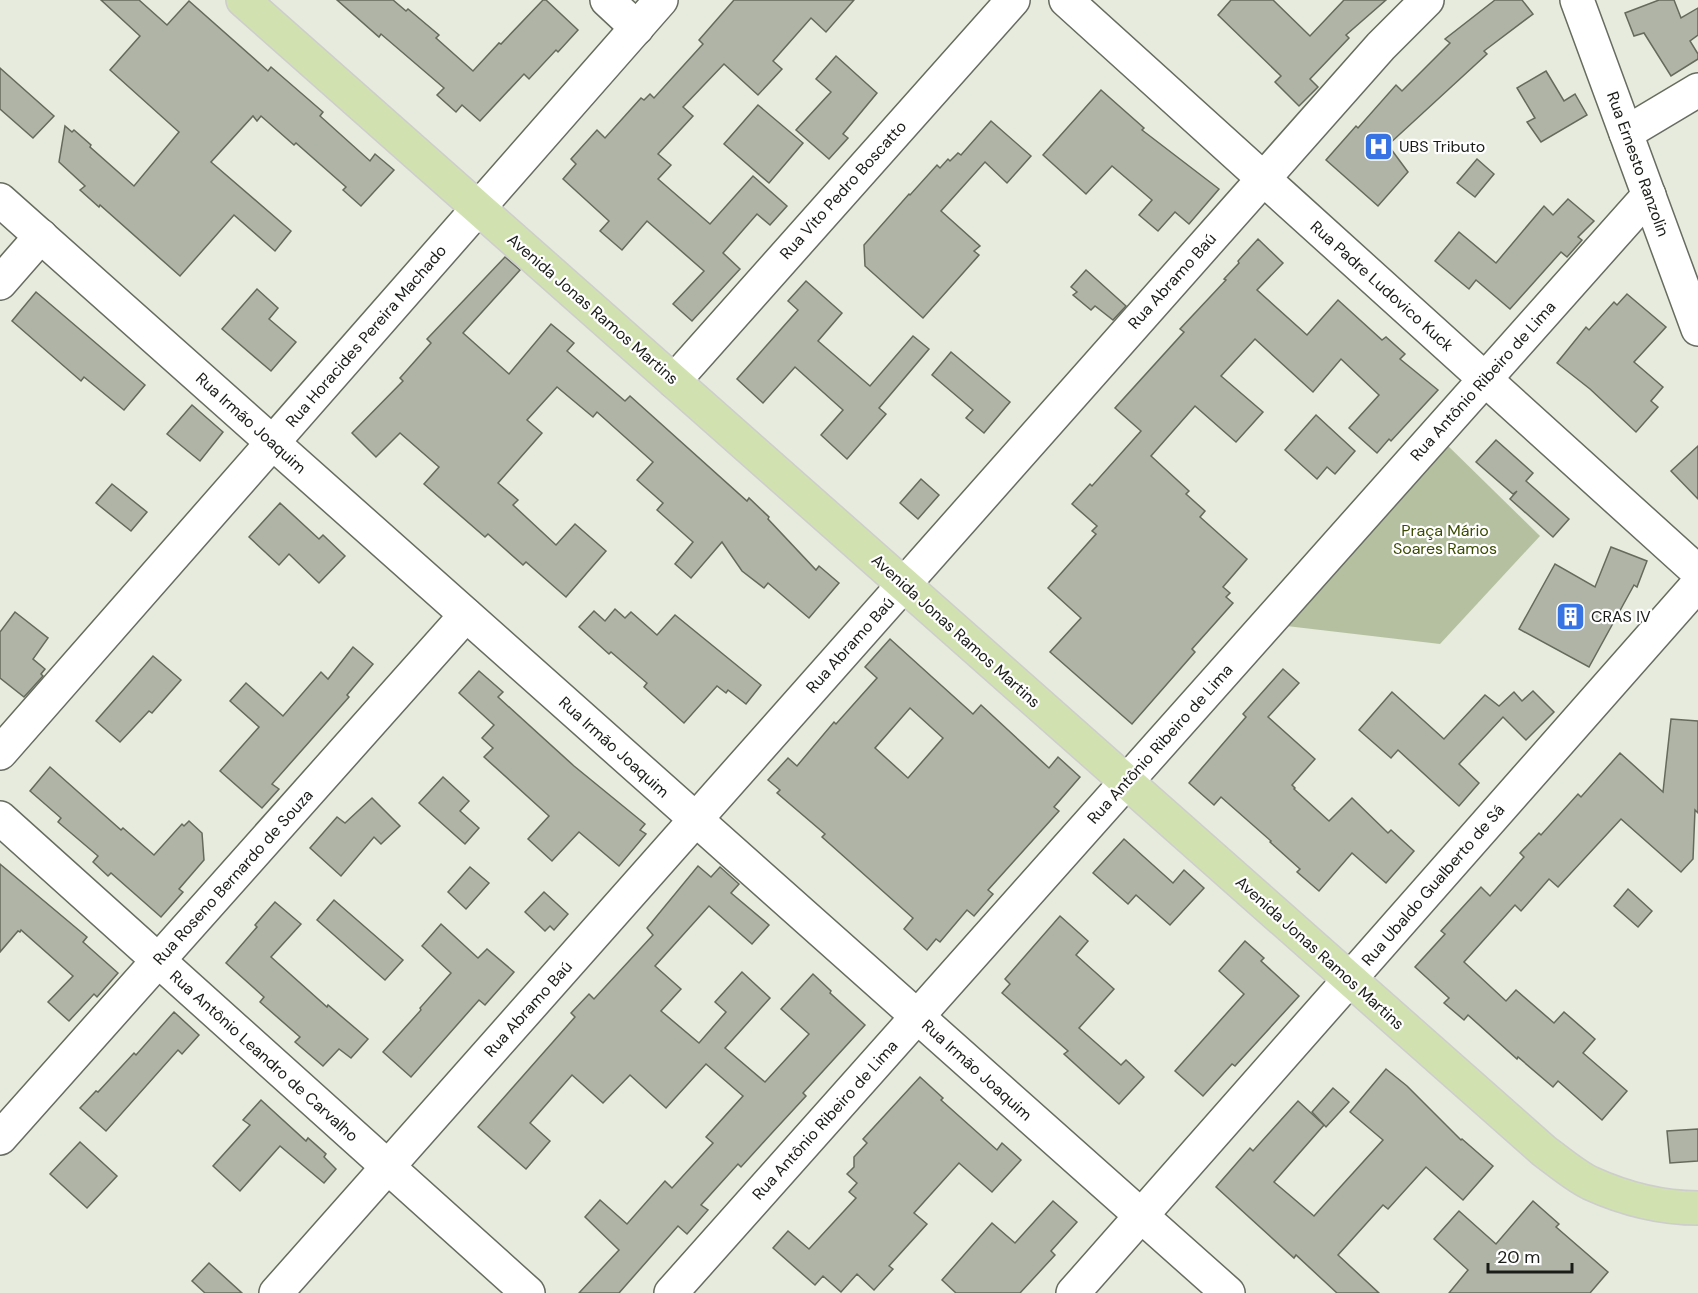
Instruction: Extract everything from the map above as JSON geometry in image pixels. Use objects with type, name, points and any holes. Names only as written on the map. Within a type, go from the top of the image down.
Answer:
[{"type":"main road","name":"Avenida Jonas Ramos Martins","points":[[243,0],[1544,1151],[1589,1182],[1637,1200],[1678,1208],[1698,1208]]},
{"type":"street","points":[[607,0],[637,28]]},
{"type":"street","name":"Rua Horacides Pereira Machado","points":[[0,753],[661,0]]},
{"type":"street","name":"Rua Vito Pedro Boscatto","points":[[674,381],[1013,0]]},
{"type":"street","name":"Rua Padre Ludovico Kuck","points":[[1066,0],[1698,572]]},
{"type":"street","name":"Rua Abramo Baú","points":[[276,1293],[1380,46],[1427,0]]},
{"type":"street","name":"Rua Ernesto Ranzolin","points":[[1577,0],[1698,329]]},
{"type":"street","points":[[1626,133],[1698,90]]},
{"type":"street","name":"Rua Antônio Ribeiro de Lima","points":[[671,1293],[1649,195]]},
{"type":"street","name":"Rua Irmão Joaquim","points":[[0,200],[1228,1293]]},
{"type":"street","points":[[0,283],[41,236]]},
{"type":"street","name":"Rua Ubaldo Gualberto de Sá","points":[[1073,1293],[1698,584]]},
{"type":"street","name":"Rua Roseno Bernardo de Souza","points":[[0,1138],[466,615]]},
{"type":"street","name":"Rua Antônio Leandro de Carvalho","points":[[0,818],[528,1293]]},
{"type":"green space","name":"Praça Mário Soares Ramos","points":[[1442,440],[1540,536],[1440,644],[1278,625]]},
{"type":"building","points":[[101,0],[139,0],[167,25],[189,1],[268,71],[271,67],[323,112],[320,116],[370,161],[375,154],[394,170],[361,206],[343,190],[346,187],[296,143],[294,145],[261,116],[257,121],[253,116],[211,162],[291,231],[275,251],[234,215],[180,276],[80,190],[85,186],[59,162],[65,126],[72,132],[74,130],[134,186],[179,132],[110,70],[140,36]]},
{"type":"building","points":[[337,0],[393,0],[406,11],[408,9],[439,35],[436,38],[473,71],[543,0],[546,0],[578,30],[529,79],[524,74],[480,121],[462,105],[456,112],[437,95],[444,88],[381,34],[379,37]]},
{"type":"building","points":[[734,0],[854,0],[826,32],[811,18],[773,61],[782,69],[758,95],[724,64],[683,107],[693,116],[658,154],[671,165],[658,179],[710,224],[753,176],[787,206],[770,225],[757,214],[723,253],[740,269],[692,321],[673,304],[704,271],[647,221],[622,250],[600,231],[609,221],[563,179],[576,164],[571,159],[597,130],[605,138],[641,98],[644,100],[650,94],[654,98],[703,44],[699,40]]},
{"type":"building","points":[[1231,0],[1273,0],[1310,36],[1344,0],[1386,0],[1346,35],[1349,38],[1310,79],[1318,87],[1299,106],[1275,82],[1281,76],[1218,15]]},
{"type":"building","points":[[1495,0],[1522,0],[1533,14],[1484,51],[1487,54],[1388,145],[1408,172],[1378,206],[1326,160],[1396,85],[1402,91],[1450,43],[1445,39]]},
{"type":"building","points":[[1659,0],[1674,0],[1681,18],[1698,8],[1698,35],[1690,41],[1698,54],[1698,59],[1671,76],[1644,33],[1634,36],[1625,13]]},
{"type":"building","points":[[836,56],[877,93],[843,134],[848,138],[829,159],[796,130],[831,92],[816,79]]},
{"type":"building","points":[[0,68],[54,116],[33,138],[0,109]]},
{"type":"building","points":[[1546,71],[1564,101],[1575,94],[1587,115],[1541,142],[1527,122],[1535,118],[1517,88]]},
{"type":"building","points":[[1101,90],[1144,128],[1142,130],[1219,189],[1189,224],[1175,212],[1158,231],[1139,215],[1152,200],[1112,166],[1086,194],[1043,155]]},
{"type":"building","points":[[758,105],[803,143],[769,183],[724,144]]},
{"type":"building","points":[[991,121],[1031,156],[1007,183],[985,162],[941,211],[980,246],[974,251],[979,255],[923,318],[865,266],[864,245],[937,165],[940,168],[948,159],[950,161],[958,153],[961,155]]},
{"type":"building","points":[[1477,159],[1494,174],[1475,197],[1457,183]]},
{"type":"building","points":[[1568,199],[1594,221],[1578,237],[1582,240],[1567,257],[1561,252],[1510,309],[1476,280],[1469,289],[1435,261],[1459,232],[1496,263],[1544,206],[1553,215]]},
{"type":"building","points":[[1258,239],[1283,263],[1257,290],[1307,335],[1338,300],[1382,340],[1386,337],[1405,354],[1400,359],[1438,390],[1377,453],[1349,428],[1379,395],[1341,359],[1313,392],[1255,339],[1221,376],[1263,412],[1236,442],[1195,406],[1151,456],[1189,491],[1186,494],[1205,511],[1200,517],[1247,559],[1223,587],[1230,593],[1226,597],[1233,603],[1192,649],[1195,652],[1132,724],[1050,652],[1081,618],[1048,588],[1096,534],[1092,531],[1097,526],[1072,504],[1090,484],[1092,486],[1141,431],[1115,408],[1184,332],[1180,329],[1226,280],[1224,279]]},
{"type":"building","points":[[505,257],[520,270],[463,333],[509,374],[551,324],[574,343],[567,351],[625,401],[630,396],[747,501],[749,498],[816,570],[819,566],[839,583],[809,618],[768,583],[764,588],[742,571],[722,542],[691,578],[675,564],[693,542],[657,510],[663,503],[637,480],[653,462],[597,412],[593,417],[557,387],[527,420],[542,433],[498,483],[518,500],[513,505],[556,545],[575,524],[606,551],[566,597],[526,562],[523,565],[488,534],[485,537],[424,484],[439,467],[400,433],[376,457],[352,433],[403,381],[400,378],[431,343],[427,339]]},
{"type":"building","points":[[1086,270],[1126,306],[1113,320],[1095,306],[1091,310],[1073,295],[1077,292],[1071,287]]},
{"type":"building","points":[[806,281],[842,313],[818,341],[870,386],[913,336],[929,349],[879,408],[886,414],[847,459],[821,435],[843,410],[795,367],[763,403],[737,379],[798,310],[788,301]]},
{"type":"building","points":[[257,289],[278,308],[269,319],[296,342],[271,371],[222,329]]},
{"type":"building","points":[[36,292],[145,385],[124,410],[84,377],[81,381],[12,321]]},
{"type":"building","points":[[1627,294],[1666,327],[1634,362],[1663,387],[1651,401],[1658,407],[1636,432],[1590,389],[1557,363],[1586,327],[1589,330],[1614,302],[1617,305]]},
{"type":"building","points":[[951,352],[1010,402],[984,433],[966,418],[973,410],[932,375]]},
{"type":"building","points":[[192,405],[223,432],[200,461],[167,434]]},
{"type":"building","points":[[1316,415],[1355,451],[1335,474],[1327,467],[1317,479],[1285,450]]},
{"type":"building","points":[[1496,440],[1533,473],[1526,481],[1569,519],[1553,537],[1510,499],[1517,491],[1513,494],[1476,462]]},
{"type":"building","points":[[1698,446],[1698,499],[1671,471]]},
{"type":"building","points":[[921,479],[939,495],[918,519],[900,503]]},
{"type":"building","points":[[112,484],[147,512],[131,531],[96,503]]},
{"type":"building","points":[[280,503],[319,539],[323,535],[345,556],[319,583],[289,554],[279,565],[249,537]]},
{"type":"building","name":"CRAS IV","points":[[1611,547],[1647,561],[1637,587],[1634,585],[1589,667],[1519,629],[1555,564],[1595,587]]},
{"type":"building","points":[[615,609],[625,618],[631,612],[657,635],[675,615],[761,685],[746,704],[728,690],[726,693],[717,686],[684,723],[644,687],[647,683],[579,627],[594,611],[605,621]]},
{"type":"building","points":[[15,612],[48,638],[33,659],[45,669],[41,674],[43,676],[24,697],[0,678],[0,632]]},
{"type":"building","points":[[890,639],[973,714],[981,705],[1049,768],[1058,757],[1080,777],[1054,807],[1059,811],[988,890],[993,894],[974,916],[967,910],[940,942],[936,939],[927,950],[904,929],[913,918],[822,837],[825,834],[777,793],[780,790],[768,780],[788,758],[797,766],[834,722],[836,724],[877,678],[865,667]],"holes":[[[910,708],[943,738],[908,778],[875,748]]]},
{"type":"building","points":[[353,647],[373,664],[347,695],[349,697],[272,784],[279,789],[262,808],[220,771],[259,727],[230,701],[246,683],[283,716],[321,672],[328,679]]},
{"type":"building","points":[[153,656],[181,680],[152,713],[149,711],[120,742],[96,721]]},
{"type":"building","points":[[1283,669],[1299,683],[1268,717],[1315,759],[1292,785],[1329,821],[1352,798],[1388,833],[1391,830],[1414,851],[1386,883],[1352,853],[1319,891],[1297,872],[1300,869],[1271,841],[1221,797],[1214,805],[1189,783],[1246,717],[1243,714]]},
{"type":"building","points":[[479,671],[503,692],[498,697],[574,766],[645,824],[640,830],[646,834],[619,866],[579,832],[552,861],[528,839],[549,816],[484,757],[493,748],[482,738],[494,725],[459,693]]},
{"type":"building","points":[[1533,691],[1554,712],[1526,740],[1503,717],[1459,764],[1479,783],[1459,806],[1398,750],[1391,758],[1359,730],[1392,692],[1444,739],[1485,695],[1499,706],[1514,692],[1522,701]]},
{"type":"building","points":[[1671,719],[1698,721],[1698,813],[1695,810],[1693,859],[1681,872],[1621,819],[1558,887],[1549,879],[1521,911],[1515,905],[1464,962],[1506,1001],[1516,990],[1554,1023],[1564,1012],[1595,1039],[1583,1053],[1627,1091],[1602,1120],[1558,1081],[1553,1087],[1518,1057],[1517,1059],[1468,1015],[1464,1020],[1444,1003],[1449,998],[1415,967],[1445,934],[1441,931],[1481,887],[1490,896],[1524,857],[1520,853],[1539,833],[1541,835],[1578,794],[1581,797],[1620,753],[1663,792]]},
{"type":"building","points":[[50,767],[121,830],[123,828],[154,855],[182,824],[184,826],[189,821],[202,833],[204,860],[179,889],[183,892],[161,917],[111,873],[108,876],[93,862],[98,856],[58,822],[61,818],[30,791]]},
{"type":"building","points":[[443,777],[469,801],[460,811],[479,828],[465,844],[419,803]]},
{"type":"building","points":[[372,798],[400,826],[381,844],[374,837],[341,876],[310,848],[337,817],[345,823]]},
{"type":"building","points":[[1124,839],[1173,883],[1184,870],[1204,888],[1170,925],[1136,895],[1128,904],[1093,873]]},
{"type":"building","points":[[0,864],[87,937],[83,942],[118,973],[97,997],[94,994],[69,1021],[48,1002],[73,976],[21,930],[0,952]]},
{"type":"building","points":[[698,866],[711,877],[720,867],[739,884],[731,893],[769,925],[752,944],[709,906],[655,966],[681,989],[661,1011],[699,1043],[726,1012],[715,1002],[742,972],[770,998],[725,1048],[765,1082],[809,1034],[781,1009],[813,974],[865,1025],[803,1093],[806,1096],[741,1167],[738,1164],[701,1205],[708,1210],[687,1234],[678,1226],[619,1293],[579,1293],[619,1250],[585,1217],[600,1200],[627,1224],[665,1181],[672,1188],[713,1143],[706,1137],[743,1096],[706,1064],[666,1108],[630,1075],[603,1103],[572,1075],[530,1123],[550,1141],[526,1169],[478,1127],[575,1017],[571,1013],[589,994],[594,999],[653,935],[647,928]]},
{"type":"building","points":[[470,867],[489,883],[466,909],[448,892]]},
{"type":"building","points":[[1628,889],[1652,911],[1638,927],[1614,906]]},
{"type":"building","points":[[544,892],[568,914],[554,930],[550,926],[545,931],[525,912]]},
{"type":"building","points":[[334,900],[403,960],[385,980],[317,920]]},
{"type":"building","points":[[275,902],[301,924],[271,957],[327,1007],[328,1005],[368,1039],[351,1058],[339,1049],[323,1066],[295,1042],[300,1037],[260,1002],[264,997],[226,963]]},
{"type":"building","points":[[1060,916],[1088,941],[1076,955],[1114,989],[1079,1028],[1121,1065],[1126,1060],[1144,1077],[1119,1104],[1064,1054],[1068,1051],[1002,993],[1010,984],[1005,979]]},
{"type":"building","points":[[441,924],[478,958],[487,949],[514,972],[485,1005],[479,1000],[411,1077],[383,1052],[451,973],[422,946]]},
{"type":"building","points":[[1245,941],[1264,958],[1261,961],[1299,996],[1235,1066],[1232,1064],[1203,1096],[1175,1071],[1244,994],[1219,971]]},
{"type":"building","points":[[174,1012],[199,1035],[182,1054],[178,1050],[106,1131],[80,1108],[134,1053],[136,1055]]},
{"type":"building","points":[[1386,1069],[1407,1086],[1461,1140],[1493,1166],[1463,1200],[1426,1167],[1388,1209],[1383,1205],[1338,1255],[1379,1293],[1337,1293],[1296,1255],[1294,1258],[1216,1187],[1250,1148],[1253,1151],[1298,1101],[1324,1125],[1274,1182],[1314,1216],[1383,1140],[1350,1112]]},
{"type":"building","points":[[920,1077],[943,1098],[941,1100],[997,1150],[1002,1143],[1021,1160],[992,1192],[959,1163],[914,1213],[927,1224],[889,1266],[893,1269],[874,1290],[857,1274],[841,1292],[823,1276],[815,1285],[773,1248],[788,1231],[809,1249],[856,1198],[849,1192],[857,1183],[847,1174],[854,1167],[854,1157],[867,1143],[863,1139]]},
{"type":"building","points":[[1333,1088],[1349,1102],[1326,1127],[1312,1112]]},
{"type":"building","points":[[261,1100],[306,1141],[308,1138],[326,1154],[324,1157],[336,1169],[324,1183],[280,1146],[240,1191],[213,1166],[250,1125],[243,1120]]},
{"type":"building","points":[[1698,1129],[1698,1161],[1670,1163],[1667,1131]]},
{"type":"building","points":[[80,1142],[117,1176],[87,1208],[50,1174]]},
{"type":"building","points":[[1053,1201],[1077,1222],[1051,1251],[1055,1255],[1020,1293],[956,1293],[942,1280],[992,1223],[1015,1243]]},
{"type":"building","points":[[1533,1201],[1559,1224],[1556,1227],[1608,1272],[1590,1293],[1449,1293],[1468,1270],[1434,1239],[1459,1211],[1496,1244]]},
{"type":"building","points":[[209,1263],[242,1293],[205,1293],[192,1281]]},
{"type":"place","name":"UBS Tributo","points":[[1378,146]]},
{"type":"place","name":"CRAS IV","points":[[1570,616]]}]
